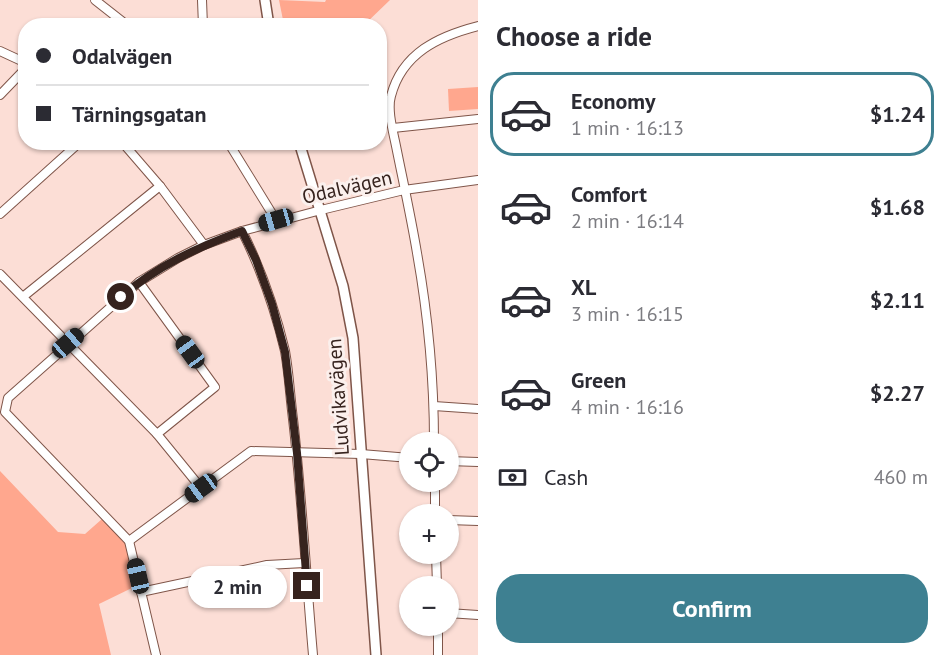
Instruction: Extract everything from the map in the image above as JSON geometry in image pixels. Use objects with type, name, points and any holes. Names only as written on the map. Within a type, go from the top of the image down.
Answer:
[{"type":"street","points":[[95,0],[118,18]]},
{"type":"street","points":[[202,0],[203,18]]},
{"type":"street","points":[[265,0],[268,18]]},
{"type":"street","points":[[434,432],[434,406],[425,303],[393,128],[390,98],[396,81],[410,61],[427,45],[453,32],[478,26]]},
{"type":"street","points":[[0,51],[18,59]]},
{"type":"street","points":[[0,95],[18,76]]},
{"type":"street","points":[[393,128],[478,119]]},
{"type":"street","points":[[0,214],[71,150]]},
{"type":"street","points":[[129,150],[160,186],[204,245]]},
{"type":"street","points":[[233,150],[276,220]]},
{"type":"street","name":"Ludvikavägen","points":[[302,150],[343,286],[353,338],[376,655]]},
{"type":"street","name":"Odalvägen","points":[[129,541],[5,412],[8,398],[139,282],[204,245],[276,220],[404,190],[478,180]]},
{"type":"street","points":[[24,296],[160,186]]},
{"type":"street","points":[[242,231],[256,260],[272,304],[285,352],[297,453],[304,563],[314,655]]},
{"type":"street","points":[[0,274],[157,434],[201,488]]},
{"type":"street","points":[[139,282],[215,387],[157,434]]},
{"type":"street","points":[[434,406],[478,409]]},
{"type":"street","points":[[156,655],[129,541],[250,452],[399,457]]},
{"type":"street","points":[[459,461],[478,462]]},
{"type":"street","points":[[459,520],[478,521]]},
{"type":"street","points":[[141,592],[267,565],[304,563]]},
{"type":"street","points":[[459,614],[478,615]]},
{"type":"street","points":[[438,636],[438,655]]},
{"type":"shaded area","points":[[279,0],[325,2],[326,0],[390,0],[371,18],[283,18]]},
{"type":"shaded area","points":[[478,87],[478,109],[449,111],[448,89]]},
{"type":"shaded area","points":[[0,471],[58,532],[85,534],[102,519],[128,543],[138,585],[99,604],[111,655],[0,655]]},
{"type":"route","points":[[121,297],[139,282],[178,258],[204,245],[242,231],[256,260],[272,304],[285,352],[297,453],[307,586]]}]
